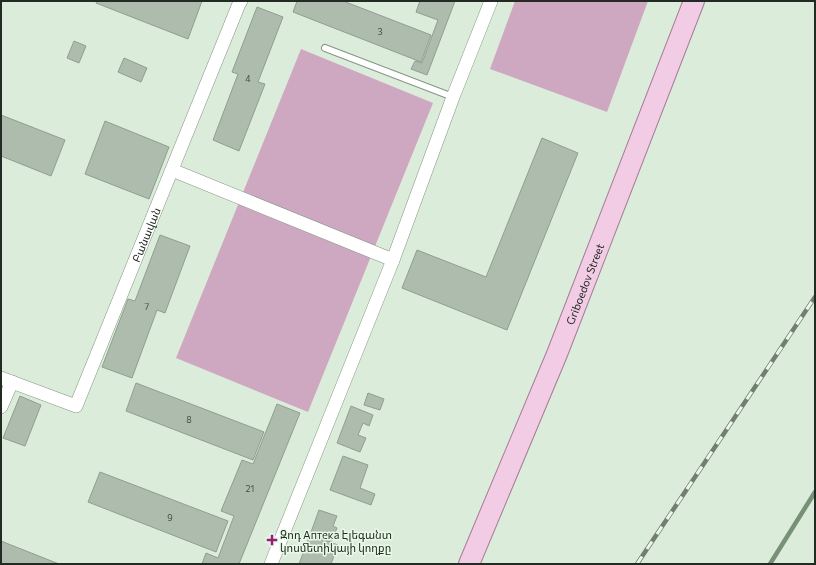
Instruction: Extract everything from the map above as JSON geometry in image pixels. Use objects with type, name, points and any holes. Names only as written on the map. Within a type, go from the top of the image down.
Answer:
[{"type":"main road","name":"Griboedov Street","points":[[469,564],[557,354],[694,1]]},
{"type":"street","name":"Բանավան","points":[[6,380],[76,406],[241,1]]},
{"type":"street","points":[[271,564],[393,260],[453,97],[491,1]]},
{"type":"street","points":[[172,170],[393,260]]},
{"type":"street","points":[[1,407],[6,380]]},
{"type":"lane","points":[[325,48],[453,97]]},
{"type":"shaded area","points":[[515,1],[648,1],[607,112],[490,69]]},
{"type":"shaded area","points":[[301,49],[433,103],[308,412],[176,358]]},
{"type":"building","points":[[97,1],[202,1],[188,39],[96,3]]},
{"type":"building","points":[[297,1],[343,1],[431,35],[421,62],[293,12]]},
{"type":"building","points":[[420,1],[455,1],[427,75],[411,69],[415,61],[422,63],[438,20],[416,12]]},
{"type":"building","points":[[257,7],[283,17],[258,82],[265,84],[239,151],[213,140],[238,74],[232,72]]},
{"type":"building","points":[[74,41],[86,46],[79,63],[67,58]]},
{"type":"building","points":[[124,58],[147,68],[141,82],[118,72]]},
{"type":"building","points":[[1,115],[65,140],[51,176],[1,156]]},
{"type":"building","points":[[105,121],[169,147],[149,199],[85,174]]},
{"type":"building","points":[[542,138],[578,153],[507,330],[402,288],[417,250],[486,277]]},
{"type":"building","points":[[160,235],[190,246],[165,313],[157,310],[132,378],[102,367],[128,299],[135,301]]},
{"type":"building","points":[[136,383],[264,432],[253,460],[126,411]]},
{"type":"building","points":[[368,393],[384,399],[380,410],[364,405]]},
{"type":"building","points":[[20,396],[41,405],[25,446],[3,438]]},
{"type":"building","points":[[277,404],[300,413],[239,564],[202,564],[206,553],[218,558],[234,516],[221,511],[242,460],[253,464]]},
{"type":"building","points":[[351,406],[373,415],[369,426],[363,423],[358,435],[366,438],[360,452],[337,443]]},
{"type":"building","points":[[343,456],[368,465],[360,488],[375,494],[371,505],[330,490]]},
{"type":"building","points":[[100,472],[228,521],[216,552],[88,502]]},
{"type":"building","points":[[319,510],[337,516],[333,526],[337,528],[331,543],[310,535]]},
{"type":"building","points":[[310,535],[338,545],[331,564],[299,564]]},
{"type":"building","points":[[1,541],[11,545],[59,564],[1,564]]},
{"type":"waterway","points":[[770,564],[815,492]]},
{"type":"railway","points":[[637,564],[815,297]]},
{"type":"place","name":"Զոդ Аптека Էլեգանտ կոսմետիկայի կողքը","points":[[272,540]]}]
